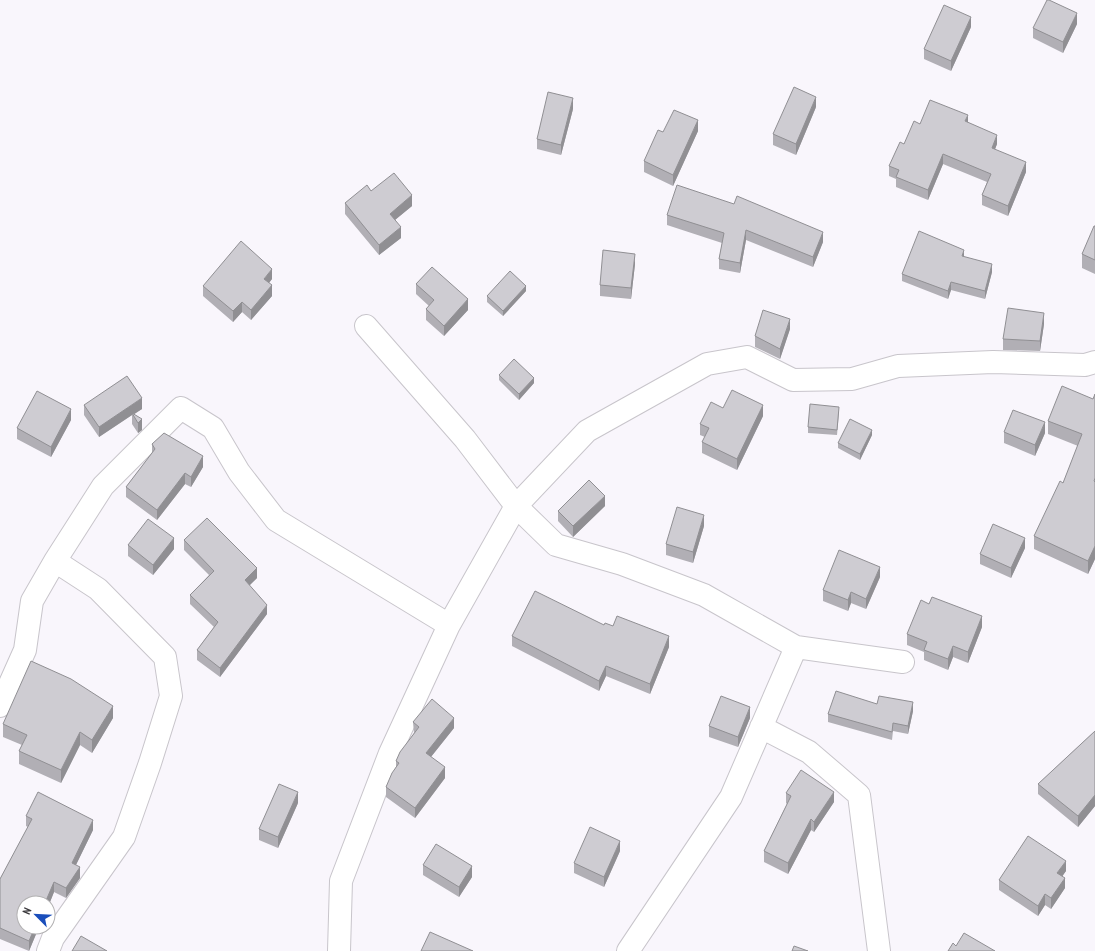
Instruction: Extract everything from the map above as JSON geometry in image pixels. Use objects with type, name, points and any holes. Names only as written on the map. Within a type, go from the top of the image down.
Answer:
[{"type":"street","points":[[366,326],[465,439],[516,506],[556,545],[622,564],[704,595],[796,647],[903,662]]},
{"type":"street","points":[[339,951],[341,881],[390,753],[449,625],[516,506],[587,431],[707,364],[747,357],[793,380],[852,379],[898,366],[993,362],[1085,365],[1095,362]]},
{"type":"street","points":[[0,706],[25,650],[32,600],[55,561],[103,486],[181,408],[213,428],[239,472],[276,520],[449,625]]},
{"type":"street","points":[[48,951],[53,938],[124,837],[150,763],[171,696],[165,657],[98,589],[55,561]]},
{"type":"street","points":[[628,951],[731,797],[796,647]]},
{"type":"street","points":[[761,727],[809,752],[859,795],[879,951]]},
{"type":"building","points":[[1047,0],[1077,13],[1063,42],[1033,28]]},
{"type":"building","points":[[944,5],[971,17],[951,61],[924,49]]},
{"type":"building","points":[[794,87],[816,97],[796,144],[773,134]]},
{"type":"building","points":[[548,92],[573,98],[561,145],[537,139]]},
{"type":"building","points":[[930,100],[968,115],[965,121],[997,135],[992,148],[1026,162],[1008,206],[982,195],[991,174],[943,154],[928,190],[896,177],[899,170],[889,166],[900,142],[904,144],[914,121],[920,124]]},
{"type":"building","points":[[674,110],[698,120],[673,175],[644,161],[658,130],[663,132]]},
{"type":"building","points":[[394,173],[412,195],[390,214],[401,227],[379,245],[345,203],[367,185],[371,191]]},
{"type":"building","points":[[677,185],[734,204],[737,196],[823,232],[813,257],[746,230],[740,263],[719,259],[724,233],[667,215]]},
{"type":"building","points":[[1095,226],[1095,260],[1082,254]]},
{"type":"building","points":[[919,231],[964,250],[962,256],[992,264],[985,291],[951,282],[948,291],[902,274]]},
{"type":"building","points":[[241,241],[272,269],[264,279],[272,285],[251,310],[242,302],[233,311],[203,286]]},
{"type":"building","points":[[603,250],[635,254],[631,288],[600,285]]},
{"type":"building","points":[[432,267],[468,299],[444,326],[426,309],[434,300],[416,284]]},
{"type":"building","points":[[510,271],[526,286],[503,311],[487,296]]},
{"type":"building","points":[[1008,308],[1044,313],[1040,341],[1003,339]]},
{"type":"building","points":[[763,310],[790,319],[780,349],[755,336]]},
{"type":"building","points":[[514,359],[534,378],[519,394],[499,375]]},
{"type":"building","points":[[127,376],[142,398],[99,427],[84,405]]},
{"type":"building","points":[[1062,386],[1093,399],[1095,394],[1095,546],[1088,561],[1034,536],[1060,481],[1063,483],[1082,434],[1048,421]]},
{"type":"building","points":[[732,390],[763,405],[737,459],[702,442],[709,428],[700,424],[711,402],[723,408]]},
{"type":"building","points":[[37,391],[71,409],[51,447],[17,428]]},
{"type":"building","points":[[810,404],[839,407],[837,430],[808,427]]},
{"type":"building","points":[[1013,410],[1045,422],[1035,445],[1004,432]]},
{"type":"building","points":[[132,413],[142,419],[138,423]]},
{"type":"building","points":[[850,419],[872,430],[860,454],[838,443]]},
{"type":"building","points":[[164,433],[203,456],[191,477],[185,473],[157,510],[126,487],[155,449],[152,444]]},
{"type":"building","points":[[589,480],[605,496],[573,526],[558,511]]},
{"type":"building","points":[[677,507],[704,515],[693,552],[666,544]]},
{"type":"building","points":[[207,518],[257,568],[245,580],[267,605],[220,668],[197,650],[218,622],[190,595],[214,571],[184,540]]},
{"type":"building","points":[[148,519],[174,538],[153,565],[128,545]]},
{"type":"building","points":[[993,524],[1025,538],[1011,568],[980,554]]},
{"type":"building","points":[[839,550],[880,567],[866,599],[851,592],[848,600],[823,590]]},
{"type":"building","points":[[535,591],[604,625],[605,623],[613,626],[617,616],[669,636],[650,684],[606,666],[599,681],[512,636]]},
{"type":"building","points":[[932,597],[982,616],[968,652],[953,646],[948,659],[924,650],[927,642],[907,634],[921,600],[929,604]]},
{"type":"building","points":[[31,661],[71,679],[113,706],[92,740],[80,732],[61,770],[19,751],[27,735],[3,724]]},
{"type":"building","points":[[836,691],[877,704],[879,696],[913,702],[908,726],[893,723],[892,732],[828,714]]},
{"type":"building","points":[[721,696],[750,707],[738,737],[709,726]]},
{"type":"building","points":[[432,699],[454,718],[426,753],[445,767],[415,808],[386,787],[392,773],[399,763],[396,761],[400,752],[419,727],[413,722]]},
{"type":"building","points":[[1095,731],[1095,795],[1078,816],[1038,784]]},
{"type":"building","points":[[801,770],[834,792],[814,822],[811,819],[788,863],[764,851],[791,796],[786,793]]},
{"type":"building","points":[[279,784],[298,792],[278,837],[259,829]]},
{"type":"building","points":[[38,792],[93,820],[72,863],[80,867],[66,888],[54,882],[48,895],[16,895],[16,935],[32,935],[29,941],[0,928],[0,879],[32,819],[26,816]]},
{"type":"building","points":[[590,827],[620,841],[604,877],[574,863]]},
{"type":"building","points":[[1028,836],[1066,861],[1057,873],[1065,878],[1051,898],[1045,894],[1038,906],[999,880]]},
{"type":"building","points":[[436,844],[472,866],[459,887],[423,865]]},
{"type":"building","points":[[430,932],[473,951],[421,951]]},
{"type":"building","points":[[964,933],[995,951],[948,951],[953,943],[956,946]]},
{"type":"building","points":[[81,936],[107,951],[72,951]]},
{"type":"building","points":[[794,946],[808,951],[792,951]]}]
